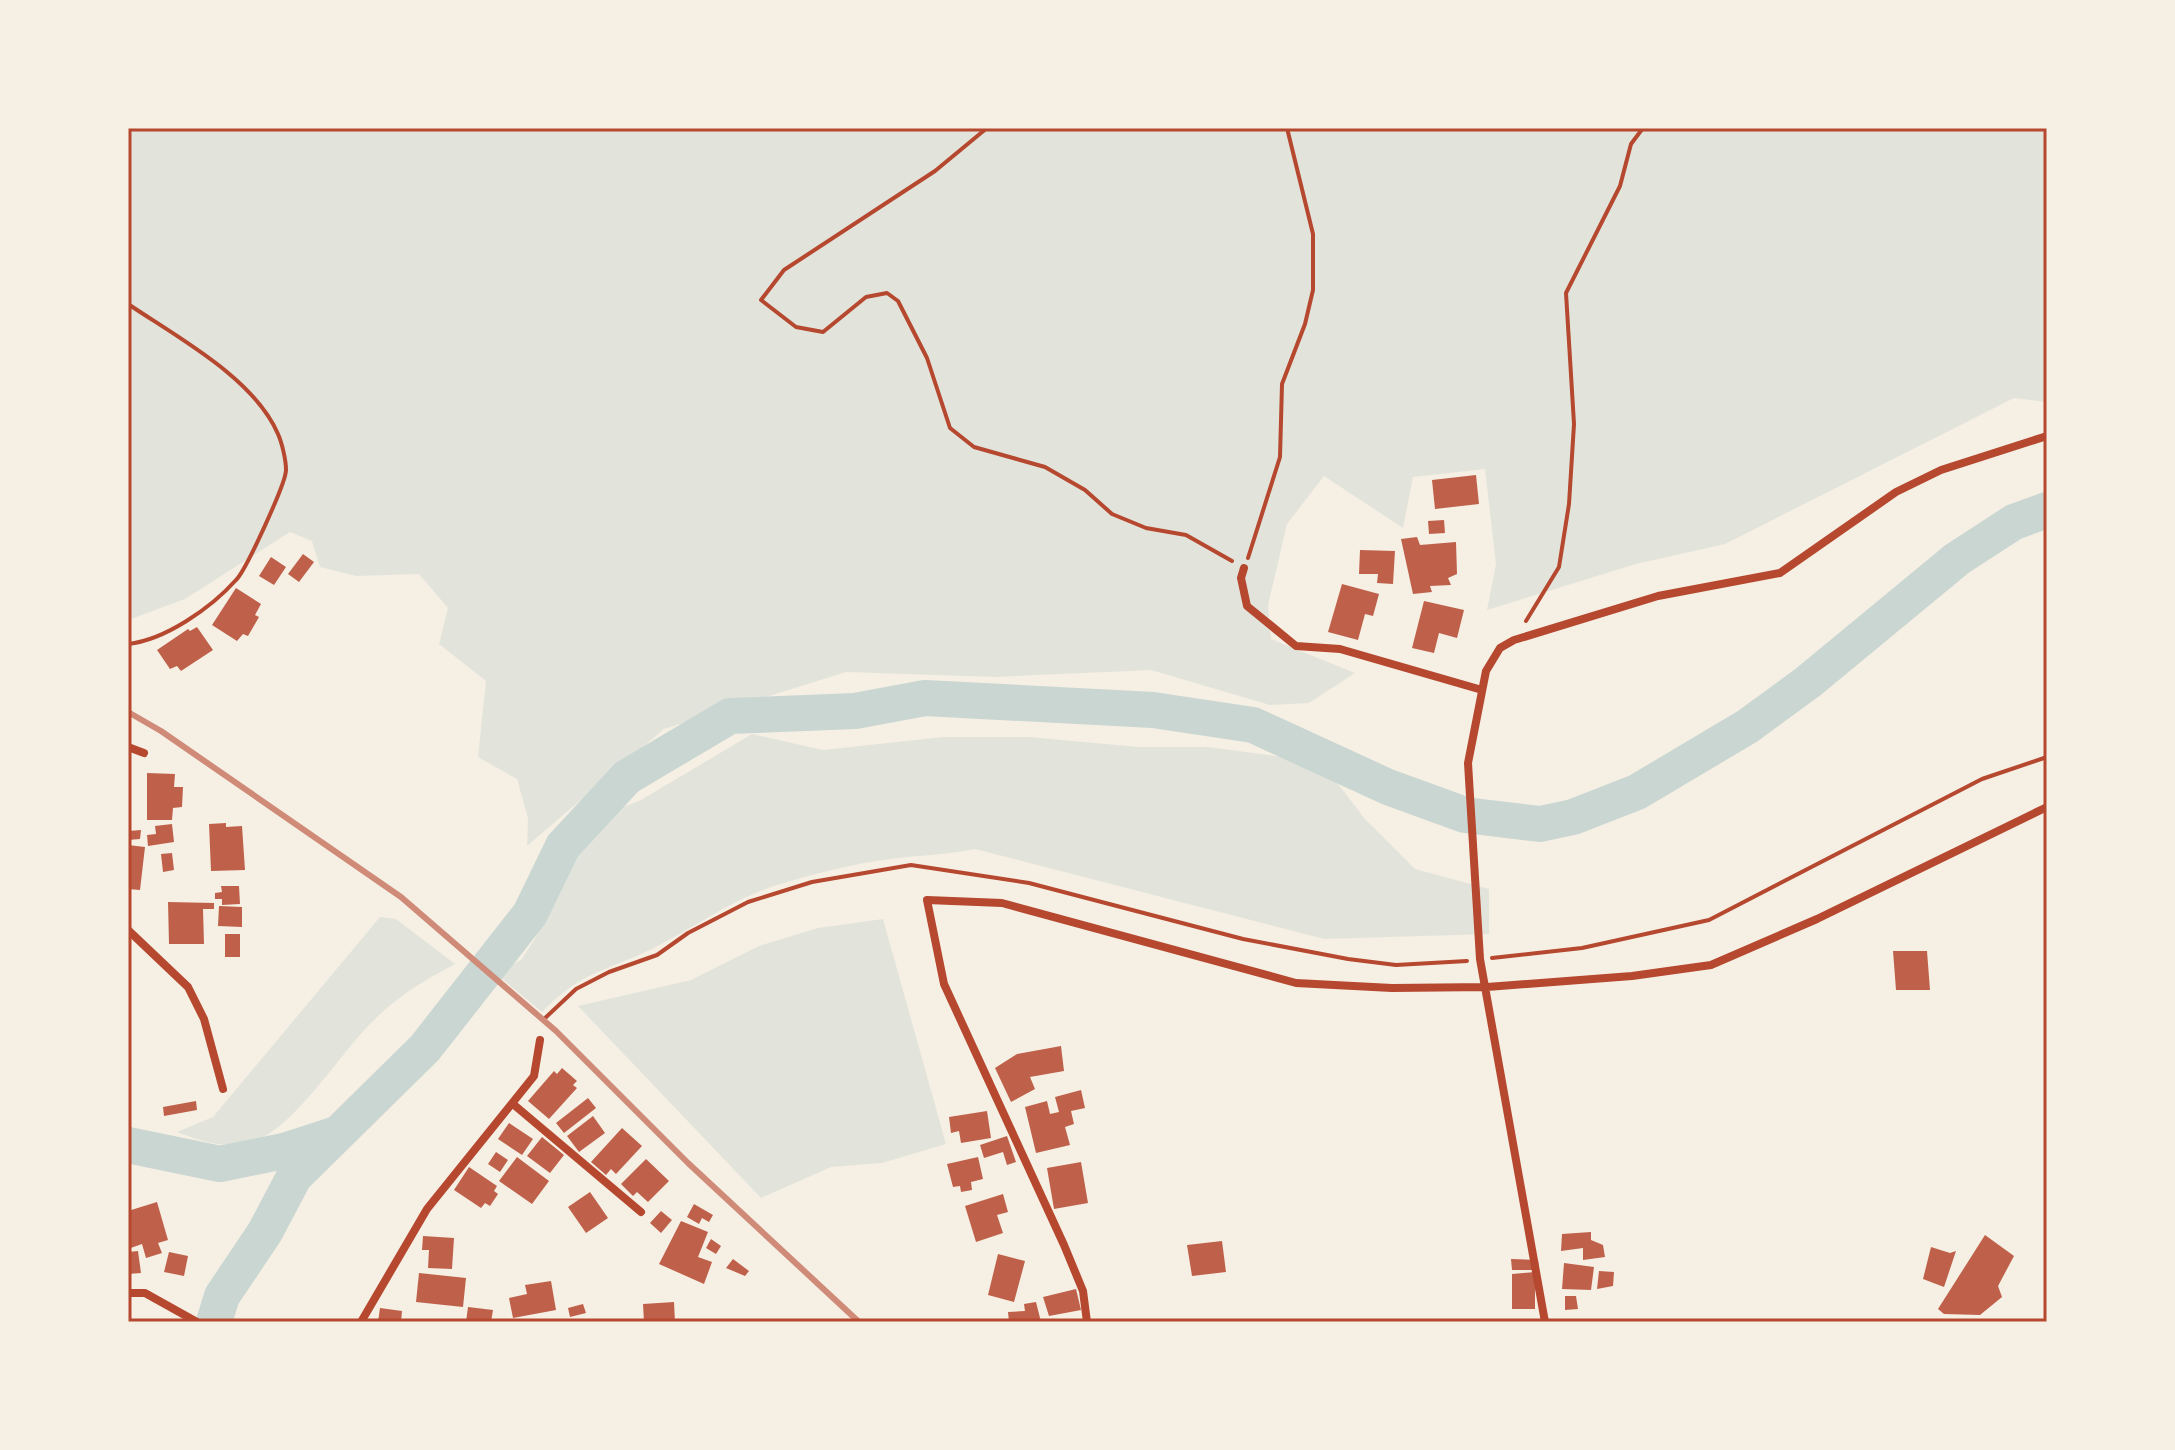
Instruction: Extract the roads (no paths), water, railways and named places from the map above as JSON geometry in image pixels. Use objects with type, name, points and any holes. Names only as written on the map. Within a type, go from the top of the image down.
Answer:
[{"type":"street","points":[[1545,1322],[1480,959],[1468,763],[1486,671],[1500,648],[1514,640],[1658,596],[1780,573],[1896,492],[1941,470],[2047,436]]},
{"type":"street","points":[[1244,568],[1241,578],[1247,606],[1296,646],[1340,649],[1482,690]]},
{"type":"street","points":[[128,747],[144,753]]},
{"type":"street","points":[[1087,1322],[1083,1291],[1064,1245],[944,984],[927,900],[1002,903],[1296,983],[1392,988],[1487,987],[1632,976],[1711,965],[1817,919],[2047,807]]},
{"type":"street","points":[[128,930],[188,987],[204,1019],[223,1089]]},
{"type":"street","points":[[361,1322],[427,1209],[460,1164],[534,1076],[540,1040]]},
{"type":"street","points":[[513,1104],[641,1212]]},
{"type":"street","points":[[128,1293],[145,1293],[197,1322]]},
{"type":"waterway","points":[[214,1322],[222,1296],[265,1232],[294,1177],[425,1048],[530,914],[563,846],[627,777],[730,716],[855,711],[925,698],[1153,710],[1253,725],[1388,787],[1465,815],[1540,824],[1573,817],[1637,792],[1748,726],[1808,682],[1957,559],[2014,522],[2047,510]]},
{"type":"waterway","points":[[128,1145],[220,1164],[284,1151],[333,1135]]},
{"type":"railway","points":[[128,712],[161,731],[401,897],[556,1031],[688,1163],[859,1322]]}]
